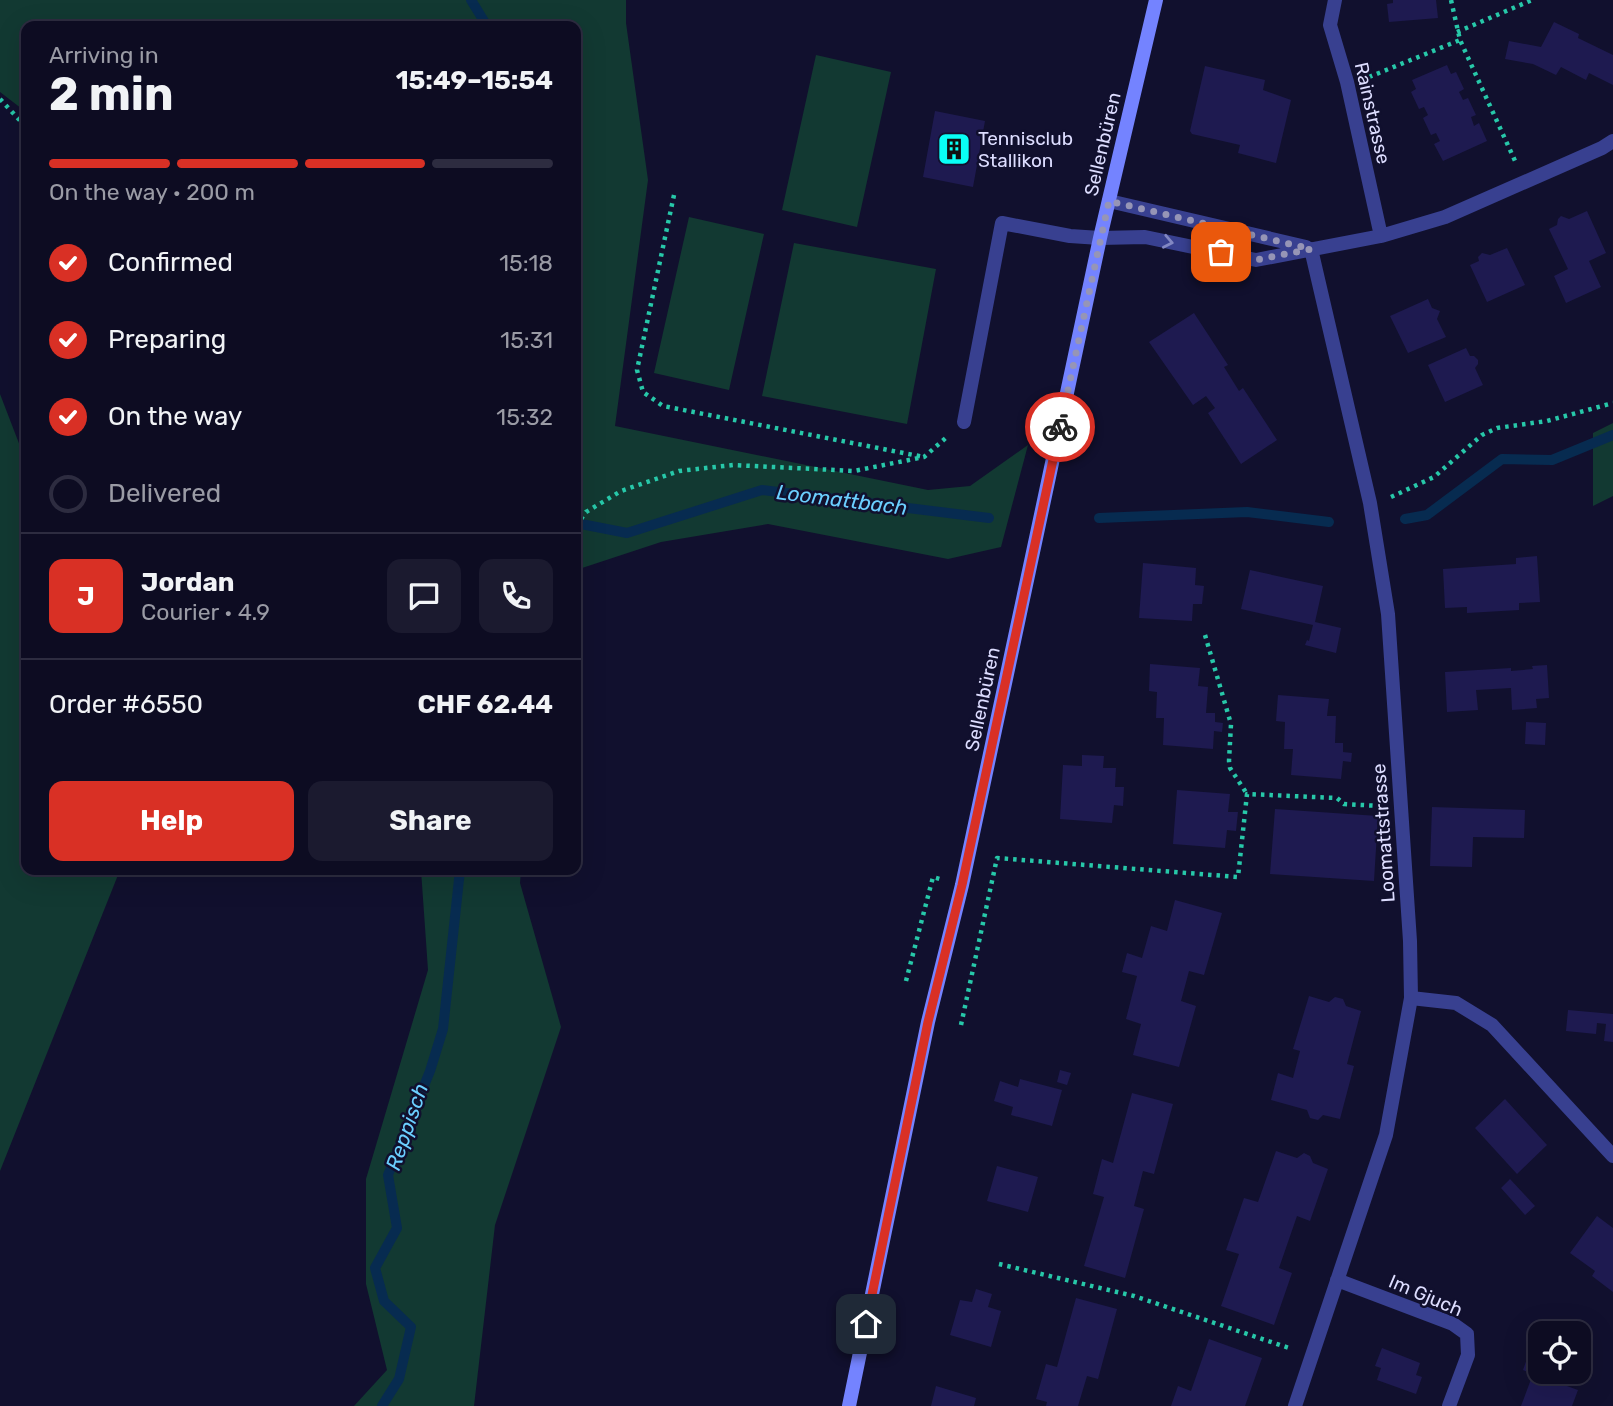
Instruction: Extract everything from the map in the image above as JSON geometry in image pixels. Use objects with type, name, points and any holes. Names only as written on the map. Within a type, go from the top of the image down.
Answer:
[{"type":"main road","name":"Sellenbüren","points":[[849,1406],[928,1022],[962,885],[1100,237],[1156,0]]},
{"type":"street","name":"Rainstrasse","points":[[1335,0],[1330,25],[1347,82],[1381,236]]},
{"type":"street","points":[[964,422],[1002,223],[1070,236],[1145,237],[1256,260],[1381,236],[1445,217],[1613,141]]},
{"type":"street","points":[[1109,201],[1311,249]]},
{"type":"street","name":"Loomattstrasse","points":[[1295,1406],[1386,1135],[1411,998],[1410,941],[1388,614],[1370,503],[1311,249]]},
{"type":"street","points":[[1411,998],[1456,1003],[1492,1025],[1613,1156]]},
{"type":"street","name":"Im Gjuch","points":[[1337,1280],[1453,1324],[1467,1334],[1468,1355],[1449,1406]]},
{"type":"path","points":[[1451,0],[1460,40],[1525,183]]},
{"type":"path","points":[[1457,32],[1532,0]]},
{"type":"path","name":"Rainstrasse","points":[[1373,76],[1460,40]]},
{"type":"path","points":[[0,99],[21,122]]},
{"type":"path","points":[[674,195],[637,370],[643,393],[663,406],[924,457]]},
{"type":"path","points":[[1370,503],[1388,498],[1434,477],[1482,435],[1497,428],[1547,421],[1613,402]]},
{"type":"path","points":[[581,519],[586,512],[621,491],[678,471],[733,465],[854,471],[924,457],[964,422]]},
{"type":"path","points":[[961,1025],[997,858],[1238,877],[1247,794],[1228,761],[1231,724],[1205,635]]},
{"type":"path","points":[[1247,794],[1337,798],[1344,804],[1401,805]]},
{"type":"path","points":[[999,1264],[1133,1296],[1312,1355]]},
{"type":"green space","points":[[0,0],[626,0],[626,23],[648,180],[615,426],[928,490],[970,486],[1028,445],[1001,547],[948,559],[768,524],[661,542],[581,568],[581,21],[21,21],[21,108],[0,92]]},
{"type":"green space","points":[[816,55],[891,72],[857,227],[782,210]]},
{"type":"green space","points":[[689,217],[764,234],[729,390],[654,373]]},
{"type":"green space","points":[[794,243],[936,269],[907,424],[762,396]]},
{"type":"green space","points":[[0,394],[21,450],[21,875],[118,875],[0,1171]]},
{"type":"green space","points":[[1613,423],[1613,496],[1593,506],[1593,433]]},
{"type":"green space","points":[[421,875],[521,875],[520,883],[561,1027],[495,1225],[474,1406],[354,1406],[387,1370],[366,1284],[366,1179],[428,970]]},
{"type":"building","points":[[1393,0],[1436,0],[1438,18],[1389,22],[1387,4],[1393,3]]},
{"type":"building","points":[[1554,22],[1579,34],[1578,38],[1613,55],[1613,85],[1589,73],[1586,80],[1561,67],[1556,75],[1533,64],[1505,59],[1509,41],[1541,47]]},
{"type":"building","points":[[1447,65],[1451,74],[1456,72],[1464,89],[1459,92],[1463,100],[1468,98],[1476,115],[1471,117],[1474,126],[1479,123],[1487,141],[1443,161],[1434,144],[1440,141],[1436,133],[1431,135],[1423,118],[1428,115],[1424,107],[1419,109],[1411,92],[1416,89],[1412,80]]},
{"type":"building","points":[[1205,66],[1265,80],[1263,90],[1291,100],[1276,163],[1238,153],[1240,145],[1192,134],[1190,131]]},
{"type":"building","name":"Tennisclub Stallikon","points":[[935,111],[985,121],[973,187],[923,177]]},
{"type":"building","points":[[1587,211],[1606,253],[1589,261],[1601,287],[1566,303],[1554,276],[1568,269],[1549,229],[1557,225],[1561,216],[1569,219]]},
{"type":"building","points":[[1507,248],[1525,285],[1487,302],[1470,265],[1479,261],[1478,257],[1482,253],[1490,255]]},
{"type":"building","points":[[1428,299],[1432,308],[1440,311],[1437,319],[1446,337],[1408,353],[1390,316]]},
{"type":"building","points":[[1194,313],[1228,365],[1224,367],[1239,391],[1243,388],[1277,440],[1241,464],[1208,413],[1215,408],[1206,396],[1193,405],[1149,342]]},
{"type":"building","points":[[1466,348],[1470,356],[1478,360],[1475,368],[1483,385],[1445,402],[1428,365]]},
{"type":"building","points":[[1537,556],[1540,602],[1519,603],[1519,610],[1467,613],[1467,607],[1445,608],[1443,569],[1516,564],[1516,558]]},
{"type":"building","points":[[1143,563],[1196,568],[1195,585],[1204,586],[1202,604],[1193,604],[1192,621],[1139,618]]},
{"type":"building","points":[[1250,570],[1323,586],[1315,622],[1341,628],[1336,653],[1305,645],[1307,640],[1309,641],[1313,625],[1241,609]]},
{"type":"building","points":[[1150,664],[1200,668],[1198,686],[1208,687],[1206,713],[1215,713],[1215,722],[1223,723],[1222,732],[1214,731],[1213,749],[1163,745],[1164,718],[1156,718],[1157,692],[1149,691]]},
{"type":"building","points":[[1547,665],[1549,698],[1536,699],[1537,708],[1512,710],[1511,688],[1476,690],[1478,710],[1447,712],[1445,672],[1511,668],[1511,671]]},
{"type":"building","points":[[1278,695],[1329,699],[1327,716],[1336,716],[1335,743],[1343,743],[1343,752],[1352,753],[1351,762],[1343,761],[1341,779],[1291,775],[1293,749],[1284,749],[1285,722],[1276,721]]},
{"type":"building","points":[[1526,722],[1546,723],[1545,745],[1525,744]]},
{"type":"building","points":[[1082,755],[1104,756],[1103,768],[1116,768],[1115,787],[1124,787],[1123,806],[1114,805],[1112,823],[1060,819],[1063,765],[1082,766]]},
{"type":"building","points":[[1177,790],[1230,794],[1228,812],[1238,812],[1236,831],[1227,830],[1225,848],[1173,844]]},
{"type":"building","points":[[1432,807],[1525,810],[1524,838],[1473,837],[1472,867],[1430,866]]},
{"type":"building","points":[[1275,809],[1378,816],[1374,881],[1270,874]]},
{"type":"building","points":[[1175,900],[1222,913],[1204,975],[1189,971],[1181,1001],[1196,1006],[1179,1067],[1133,1055],[1141,1024],[1126,1019],[1137,976],[1122,972],[1127,953],[1142,958],[1151,926],[1167,931]]},
{"type":"building","points":[[1309,996],[1329,1002],[1335,997],[1343,999],[1346,1006],[1361,1011],[1347,1064],[1354,1066],[1340,1119],[1323,1115],[1318,1120],[1310,1118],[1307,1110],[1271,1100],[1278,1073],[1293,1078],[1300,1051],[1293,1049]]},
{"type":"building","points":[[1568,1010],[1613,1014],[1613,1042],[1604,1041],[1606,1024],[1597,1023],[1596,1034],[1566,1031]]},
{"type":"building","points":[[1060,1070],[1071,1073],[1067,1085],[1057,1082]]},
{"type":"building","points":[[1020,1079],[1062,1090],[1052,1126],[1011,1115],[1013,1107],[994,1101],[1000,1081],[1018,1087]]},
{"type":"building","points":[[1132,1093],[1173,1104],[1154,1174],[1143,1171],[1134,1206],[1144,1209],[1125,1278],[1084,1266],[1104,1197],[1093,1194],[1102,1159],[1113,1163]]},
{"type":"building","points":[[1505,1099],[1547,1145],[1517,1174],[1475,1128]]},
{"type":"building","points":[[1276,1151],[1297,1158],[1304,1153],[1310,1156],[1313,1163],[1328,1169],[1310,1221],[1297,1216],[1279,1268],[1292,1273],[1274,1325],[1221,1306],[1239,1254],[1226,1250],[1244,1198],[1258,1202]]},
{"type":"building","points":[[997,1166],[1038,1177],[1028,1212],[987,1201]]},
{"type":"building","points":[[1510,1179],[1535,1206],[1525,1215],[1501,1188]]},
{"type":"building","points":[[1597,1216],[1613,1228],[1613,1292],[1592,1276],[1595,1271],[1570,1253]]},
{"type":"building","points":[[976,1289],[992,1294],[988,1307],[1001,1311],[991,1347],[950,1335],[960,1300],[972,1302]]},
{"type":"building","points":[[1076,1298],[1117,1309],[1098,1379],[1087,1376],[1078,1406],[1046,1406],[1047,1402],[1036,1399],[1046,1364],[1057,1367]]},
{"type":"building","points":[[1209,1339],[1262,1358],[1245,1406],[1171,1406],[1178,1386],[1191,1391]]},
{"type":"building","points":[[1382,1348],[1420,1363],[1416,1375],[1422,1377],[1416,1394],[1377,1380],[1381,1368],[1375,1366]]},
{"type":"building","points":[[1528,1356],[1528,1372],[1523,1370]]},
{"type":"building","points":[[1529,1384],[1561,1384],[1578,1390],[1572,1406],[1521,1406]]},
{"type":"building","points":[[936,1386],[976,1398],[974,1406],[931,1406]]},
{"type":"waterway","name":"Reppisch","points":[[471,0],[484,21]]},
{"type":"waterway","name":"Loomattbach","points":[[1405,519],[1427,515],[1502,459],[1552,460],[1613,435]]},
{"type":"waterway","name":"Loomattbach","points":[[581,524],[627,533],[762,490],[989,518]]},
{"type":"waterway","name":"Loomattbach","points":[[1099,518],[1247,512],[1329,522]]},
{"type":"waterway","name":"Reppisch","points":[[382,1406],[399,1379],[411,1327],[384,1301],[375,1268],[397,1228],[388,1175],[430,1071],[443,1029],[459,875]]},
{"type":"way so far","points":[[1060,427],[1109,201],[1311,249],[1256,260],[1221,252]]},
{"type":"place","name":"Tennisclub Stallikon","points":[[954,149]]},
{"type":"route","points":[[866,1324],[928,1022],[962,885],[1060,427]]}]
